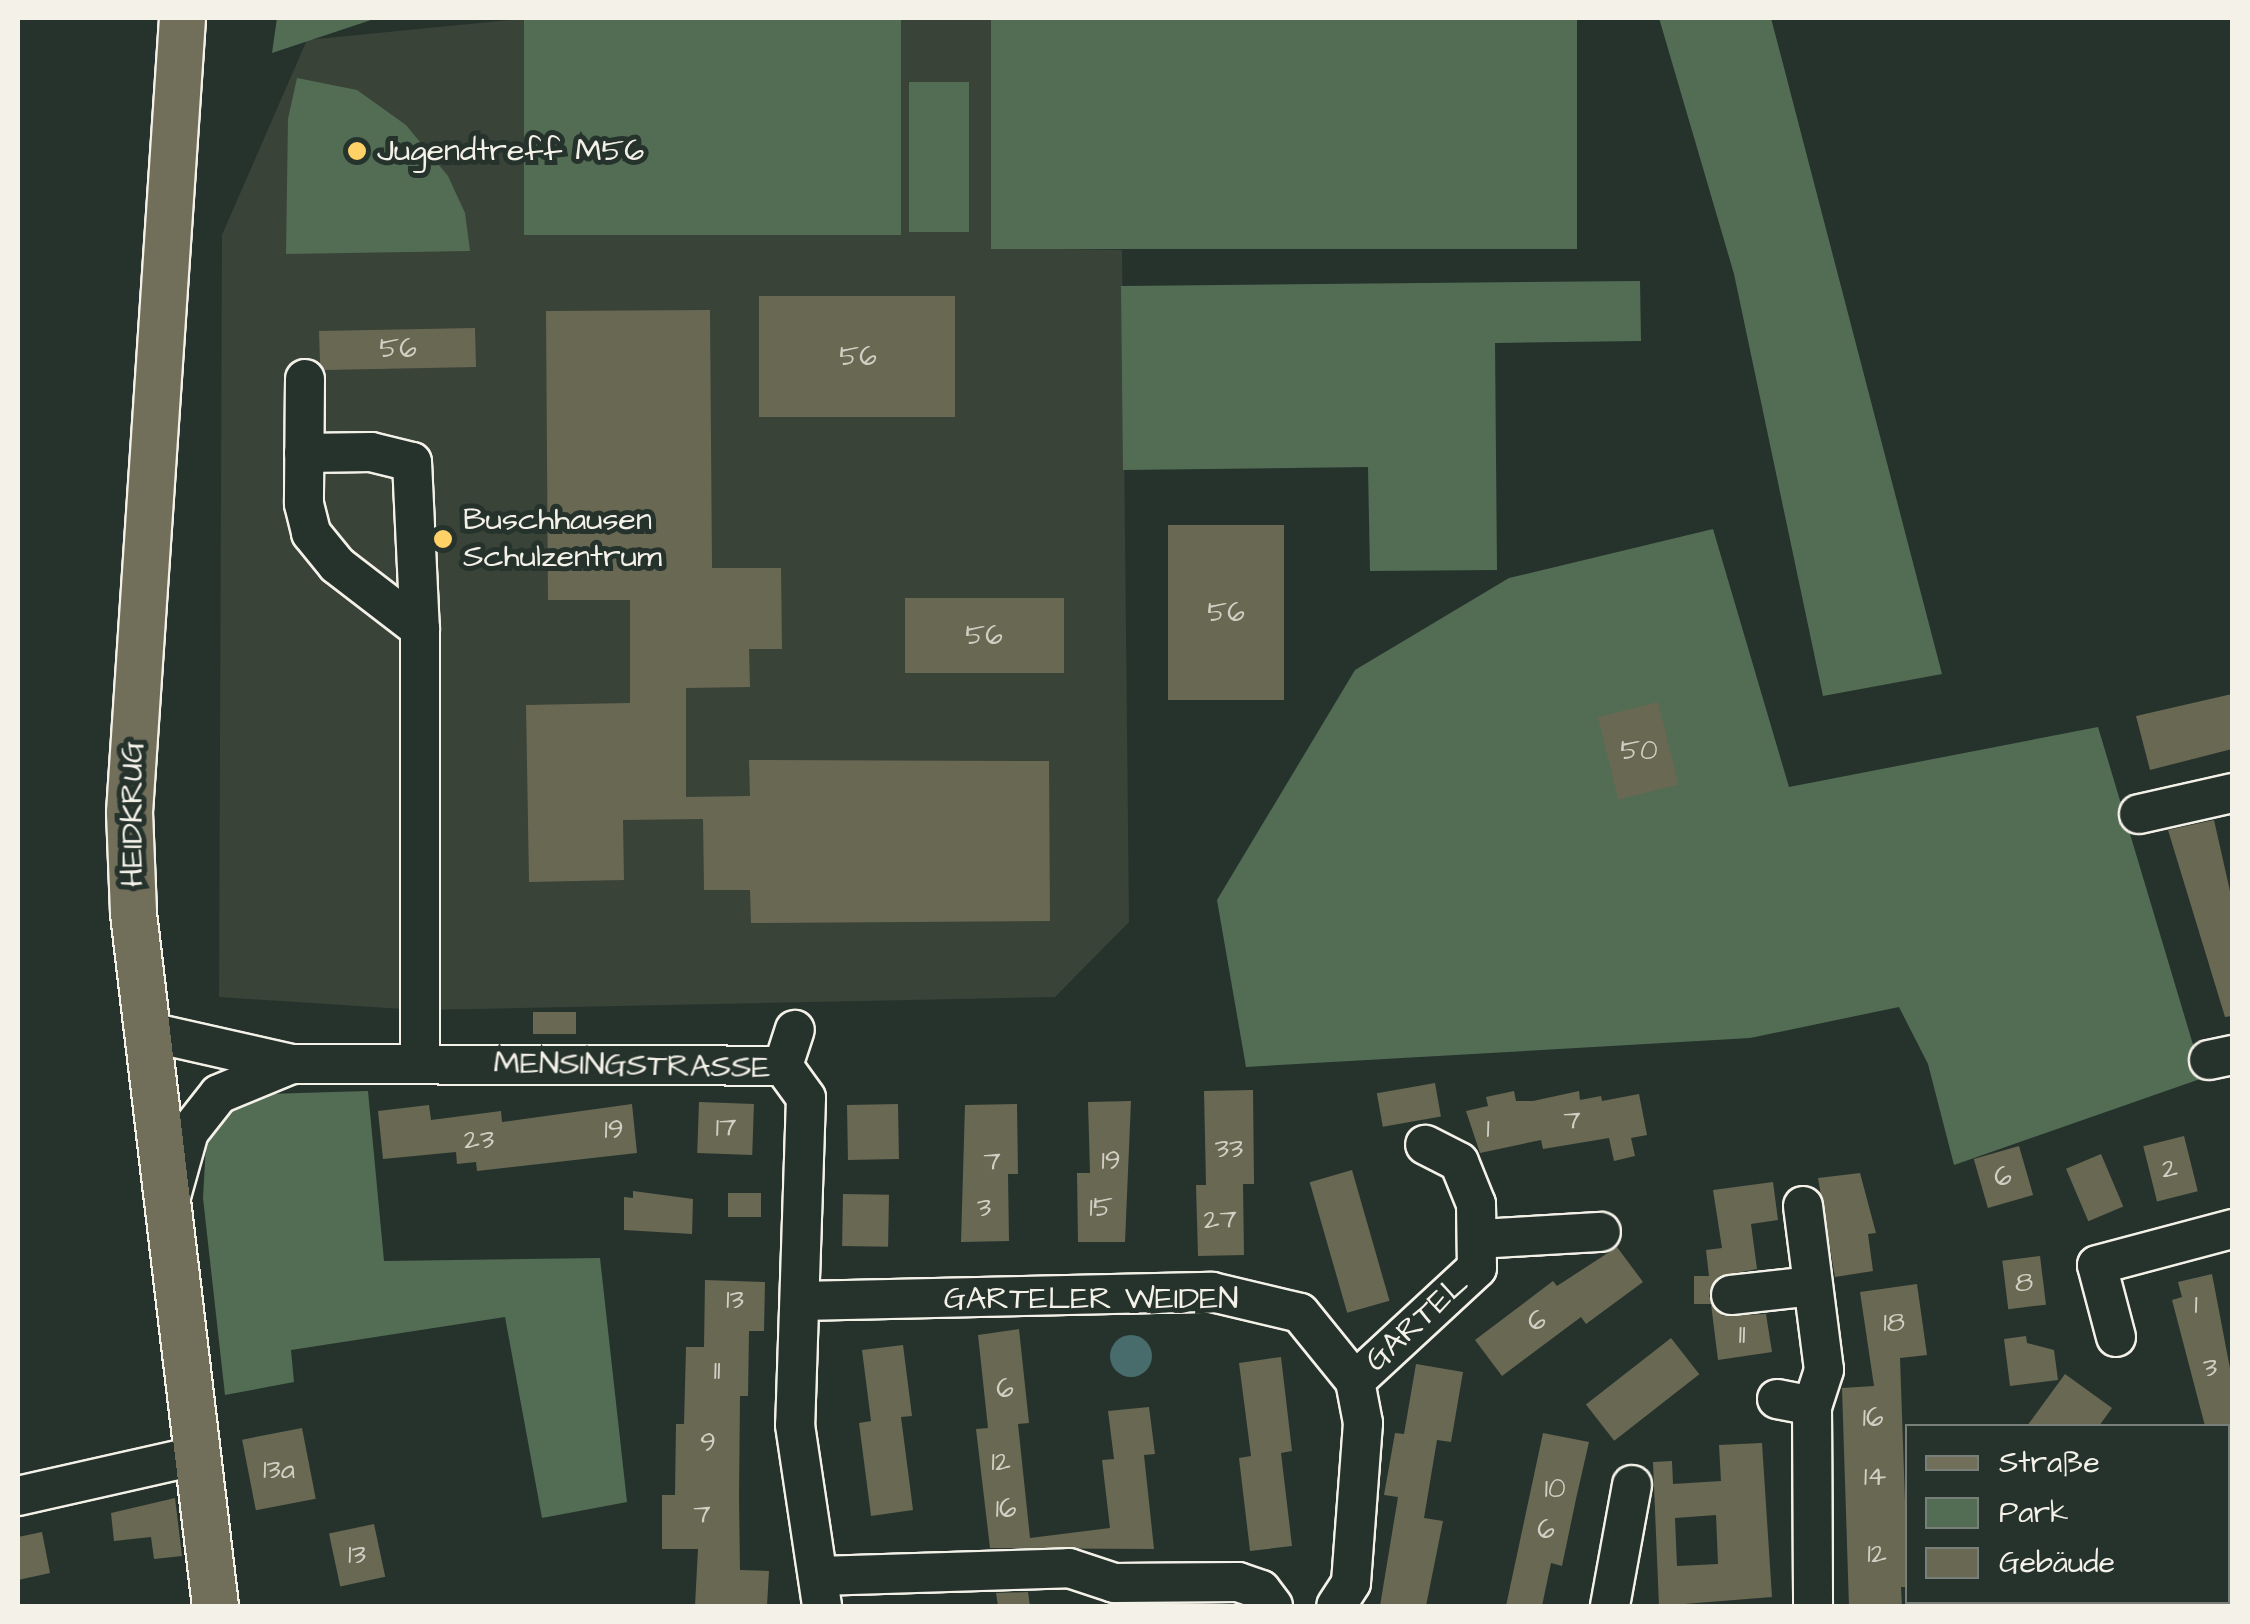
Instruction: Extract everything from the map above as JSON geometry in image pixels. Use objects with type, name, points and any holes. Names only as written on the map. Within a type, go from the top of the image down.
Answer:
[{"type":"main road","name":"HEIDKRUG","points":[[182,18],[176,154],[129,812],[146,1031],[215,1606]]},
{"type":"main road","points":[[176,154],[206,18]]},
{"type":"street","points":[[306,379],[304,453],[311,533],[337,566],[420,630]]},
{"type":"street","points":[[304,453],[371,452],[412,462],[420,630],[420,1062]]},
{"type":"street","points":[[2139,814],[2232,793]]},
{"type":"street","points":[[783,1066],[795,1030]]},
{"type":"street","name":"MENSINGSTRASSE","points":[[146,1031],[292,1064],[783,1066],[806,1098],[796,1425],[820,1591]]},
{"type":"street","name":"MENSINGSTRASSE","points":[[168,1207],[189,1132],[219,1094],[292,1064]]},
{"type":"street","points":[[1425,1145],[1459,1162],[1477,1221],[1601,1232]]},
{"type":"street","points":[[1803,1206],[1824,1370],[1794,1402],[1813,1606]]},
{"type":"street","name":"GARTEL","points":[[1355,1381],[1477,1268],[1477,1221]]},
{"type":"street","points":[[2116,1337],[2097,1265],[2232,1230]]},
{"type":"street","points":[[1730,1296],[1813,1286]]},
{"type":"street","name":"GARTELER WEIDEN","points":[[801,1301],[1212,1292],[1300,1313],[1355,1381]]},
{"type":"street","points":[[1336,1606],[1350,1583],[1363,1423],[1355,1381]]},
{"type":"street","points":[[18,1496],[196,1456]]},
{"type":"street","points":[[1610,1606],[1632,1485]]},
{"type":"street","points":[[820,1591],[1070,1568],[1114,1583],[1238,1582],[1261,1590],[1272,1606]]},
{"type":"shaded area","points":[[530,18],[991,18],[1003,248],[1122,250],[1129,922],[1055,997],[419,1010],[219,997],[222,235],[307,40]]},
{"type":"green space","points":[[277,18],[377,18],[272,53]]},
{"type":"green space","points":[[524,18],[901,18],[901,235],[524,235]]},
{"type":"green space","points":[[991,18],[1577,18],[1577,249],[991,249]]},
{"type":"green space","points":[[1659,18],[1771,18],[1942,674],[1823,696],[1734,274]]},
{"type":"green space","name":"Jugendtreff M56","points":[[297,78],[357,90],[406,125],[448,176],[465,213],[470,251],[286,254],[288,119]]},
{"type":"green space","points":[[909,82],[969,82],[969,232],[909,232]]},
{"type":"green space","points":[[1640,281],[1641,341],[1495,343],[1497,570],[1370,571],[1368,467],[1123,470],[1121,286]]},
{"type":"green space","points":[[1713,529],[1789,787],[2098,727],[2203,1078],[1954,1165],[1928,1064],[1899,1007],[1750,1038],[1246,1067],[1217,900],[1355,670],[1509,578]]},
{"type":"green space","points":[[368,1091],[384,1261],[600,1258],[627,1502],[542,1518],[505,1317],[291,1350],[294,1382],[225,1395],[203,1198],[206,1143],[238,1105],[266,1094]]},
{"type":"water","points":[[1131,1335],[1146,1341],[1152,1356],[1146,1371],[1131,1377],[1116,1371],[1110,1356],[1116,1341]]},
{"type":"water","points":[[1982,1604],[2069,1604],[2069,1606]]},
{"type":"building","points":[[759,296],[955,296],[955,417],[759,417]]},
{"type":"building","points":[[710,310],[712,568],[781,568],[782,649],[749,649],[750,687],[686,688],[686,797],[750,796],[749,760],[1049,761],[1050,921],[751,923],[750,890],[704,890],[703,819],[623,820],[624,880],[529,882],[526,705],[630,703],[630,600],[548,600],[546,311]]},
{"type":"building","points":[[475,328],[476,367],[325,370],[320,363],[319,331]]},
{"type":"building","points":[[1168,525],[1284,525],[1284,700],[1168,700]]},
{"type":"building","points":[[905,598],[1064,598],[1064,673],[905,673]]},
{"type":"building","points":[[2232,694],[2232,749],[2150,770],[2136,716]]},
{"type":"building","points":[[1658,702],[1679,784],[1618,799],[1598,717]]},
{"type":"building","points":[[2214,820],[2232,900],[2232,1016],[2225,1017],[2168,830]]},
{"type":"building","points":[[533,1012],[576,1012],[576,1034],[533,1034]]},
{"type":"building","points":[[1435,1083],[1441,1116],[1383,1127],[1377,1093]]},
{"type":"building","points":[[1253,1090],[1254,1184],[1243,1184],[1244,1255],[1198,1256],[1196,1185],[1206,1185],[1204,1091]]},
{"type":"building","points":[[1514,1091],[1516,1101],[1579,1091],[1580,1100],[1601,1096],[1602,1101],[1639,1094],[1647,1135],[1631,1138],[1635,1156],[1614,1161],[1609,1138],[1543,1149],[1541,1140],[1480,1153],[1466,1111],[1488,1106],[1486,1097]]},
{"type":"building","points":[[1131,1101],[1125,1242],[1078,1242],[1077,1173],[1090,1173],[1088,1102]]},
{"type":"building","points":[[699,1102],[754,1104],[752,1155],[697,1153]]},
{"type":"building","points":[[632,1104],[637,1153],[477,1171],[476,1162],[457,1164],[456,1152],[383,1159],[378,1111],[429,1105],[431,1120],[501,1111],[502,1122]]},
{"type":"building","points":[[898,1104],[899,1159],[848,1160],[847,1105]]},
{"type":"building","points":[[1017,1104],[1018,1174],[1008,1174],[1009,1241],[961,1242],[965,1105]]},
{"type":"building","points":[[2184,1136],[2198,1191],[2157,1201],[2143,1146]]},
{"type":"building","points":[[2019,1146],[2033,1195],[1988,1208],[1974,1159]]},
{"type":"building","points":[[2101,1154],[2123,1206],[2088,1221],[2066,1169]]},
{"type":"building","points":[[1352,1170],[1389,1301],[1347,1313],[1310,1182]]},
{"type":"building","points":[[1860,1173],[1876,1233],[1868,1234],[1873,1271],[1835,1277],[1818,1178]]},
{"type":"building","points":[[1773,1182],[1778,1220],[1751,1224],[1757,1269],[1719,1276],[1709,1296],[1723,1316],[1766,1314],[1772,1352],[1718,1360],[1711,1304],[1694,1304],[1694,1276],[1709,1276],[1706,1250],[1722,1248],[1713,1190]]},
{"type":"building","points":[[633,1191],[693,1199],[692,1234],[624,1230],[624,1197],[633,1198]]},
{"type":"building","points":[[728,1193],[761,1193],[761,1217],[728,1217]]},
{"type":"building","points":[[843,1194],[889,1195],[888,1247],[842,1246]]},
{"type":"building","points":[[1617,1247],[1643,1282],[1586,1324],[1581,1317],[1502,1376],[1475,1340],[1553,1281],[1557,1286]]},
{"type":"building","points":[[2040,1256],[2046,1305],[2008,1309],[2002,1261]]},
{"type":"building","points":[[2212,1274],[2232,1379],[2232,1426],[2204,1424],[2172,1300],[2182,1297],[2178,1282]]},
{"type":"building","points":[[705,1280],[765,1282],[764,1331],[749,1331],[748,1396],[740,1396],[739,1496],[740,1570],[769,1571],[767,1606],[695,1606],[698,1549],[662,1549],[662,1495],[675,1495],[676,1424],[684,1424],[686,1347],[704,1347]]},
{"type":"building","points":[[1917,1284],[1927,1355],[1900,1358],[1905,1501],[1902,1606],[1849,1606],[1842,1388],[1874,1386],[1860,1292]]},
{"type":"building","points":[[1019,1329],[1029,1423],[1018,1424],[1030,1538],[1110,1528],[1102,1460],[1114,1459],[1108,1411],[1149,1407],[1155,1454],[1144,1455],[1154,1549],[990,1548],[976,1429],[988,1428],[978,1335]]},
{"type":"building","points":[[2026,1336],[2027,1343],[2054,1350],[2058,1380],[2010,1386],[2004,1339]]},
{"type":"building","points":[[1671,1338],[1699,1374],[1614,1441],[1586,1404]]},
{"type":"building","points":[[903,1345],[912,1416],[901,1417],[913,1510],[871,1516],[859,1423],[871,1421],[862,1350]]},
{"type":"building","points":[[1281,1357],[1292,1451],[1281,1453],[1292,1546],[1250,1551],[1239,1458],[1251,1456],[1239,1363]]},
{"type":"building","points":[[1416,1364],[1463,1372],[1451,1442],[1437,1440],[1424,1518],[1443,1521],[1426,1606],[1380,1606],[1398,1497],[1384,1495],[1395,1433],[1404,1434]]},
{"type":"building","points":[[2065,1374],[2112,1408],[2100,1424],[2028,1424]]},
{"type":"building","points":[[302,1428],[316,1499],[256,1510],[242,1440]]},
{"type":"building","points":[[1543,1433],[1589,1442],[1562,1566],[1551,1563],[1542,1606],[1506,1606]]},
{"type":"building","points":[[1762,1443],[1772,1597],[1659,1606],[1653,1462],[1672,1461],[1673,1484],[1721,1481],[1719,1445]],"holes":[[[1716,1515],[1718,1564],[1677,1566],[1675,1518]]]},
{"type":"building","points":[[175,1498],[182,1556],[154,1559],[151,1537],[114,1541],[111,1513]]},
{"type":"building","points":[[374,1524],[385,1577],[340,1586],[329,1534]]},
{"type":"building","points":[[42,1532],[50,1573],[18,1580],[18,1537]]},
{"type":"building","points":[[1028,1592],[1030,1606],[998,1606],[996,1593]]},
{"type":"place","name":"Jugendtreff M56","points":[[357,151]]},
{"type":"place","name":"Buschhausen Schulzentrum","points":[[443,539]]}]
